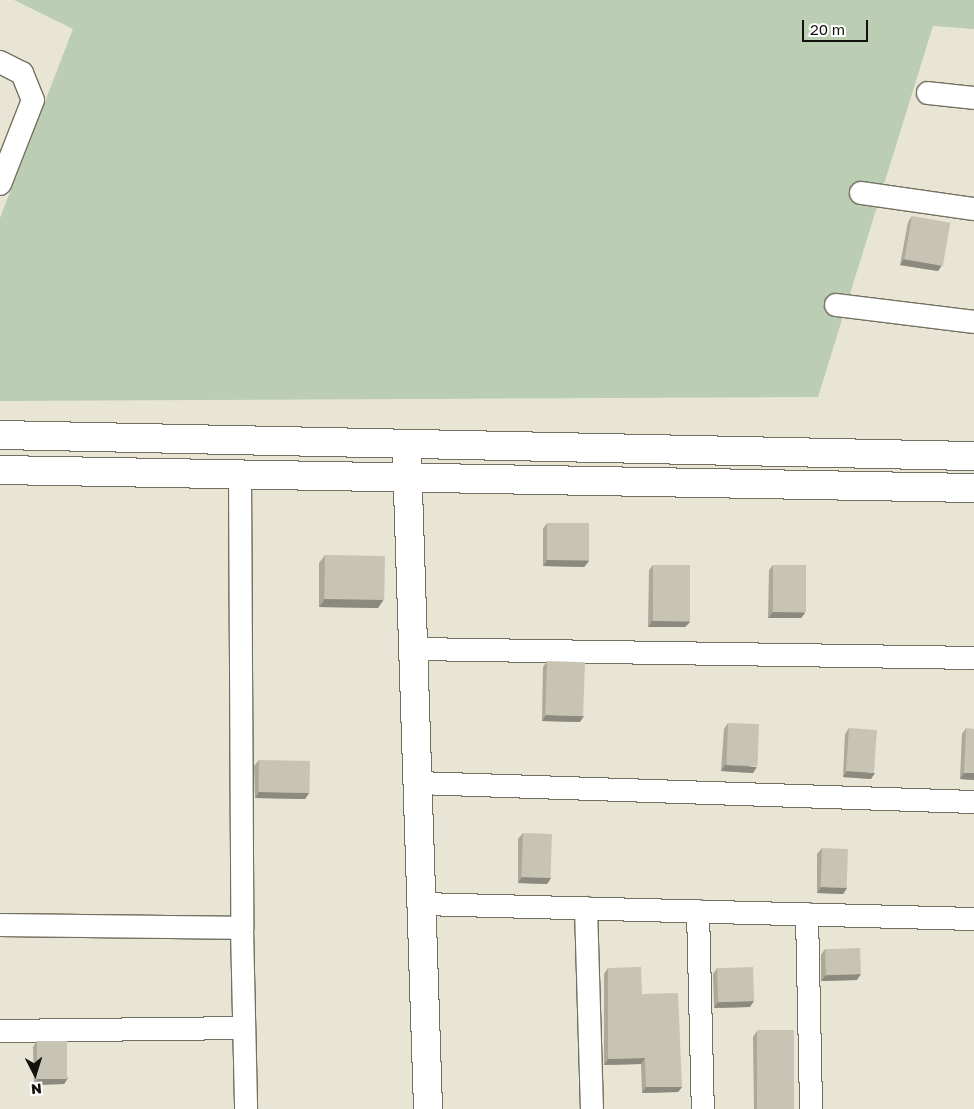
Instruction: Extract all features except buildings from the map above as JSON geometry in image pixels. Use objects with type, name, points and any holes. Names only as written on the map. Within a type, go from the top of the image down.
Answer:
[{"type":"street","points":[[0,62],[22,73],[32,91],[33,100],[0,181]]},
{"type":"street","points":[[928,93],[974,98]]},
{"type":"street","points":[[861,193],[974,209]]},
{"type":"street","points":[[836,305],[974,322]]},
{"type":"street","points":[[0,434],[974,456]]},
{"type":"street","points":[[407,443],[415,649],[428,1109]]},
{"type":"street","points":[[0,470],[974,488]]},
{"type":"street","points":[[240,474],[242,928],[246,1109]]},
{"type":"street","points":[[415,649],[974,658]]},
{"type":"street","points":[[418,784],[974,802]]},
{"type":"street","points":[[422,904],[974,919]]},
{"type":"street","points":[[586,908],[592,1109]]},
{"type":"street","points":[[698,911],[703,1109]]},
{"type":"street","points":[[807,914],[811,1109]]},
{"type":"street","points":[[0,925],[242,928]]},
{"type":"street","points":[[0,1031],[244,1028]]},
{"type":"green space","points":[[14,0],[974,0],[974,29],[933,26],[818,397],[0,401],[0,218],[73,29]]}]
